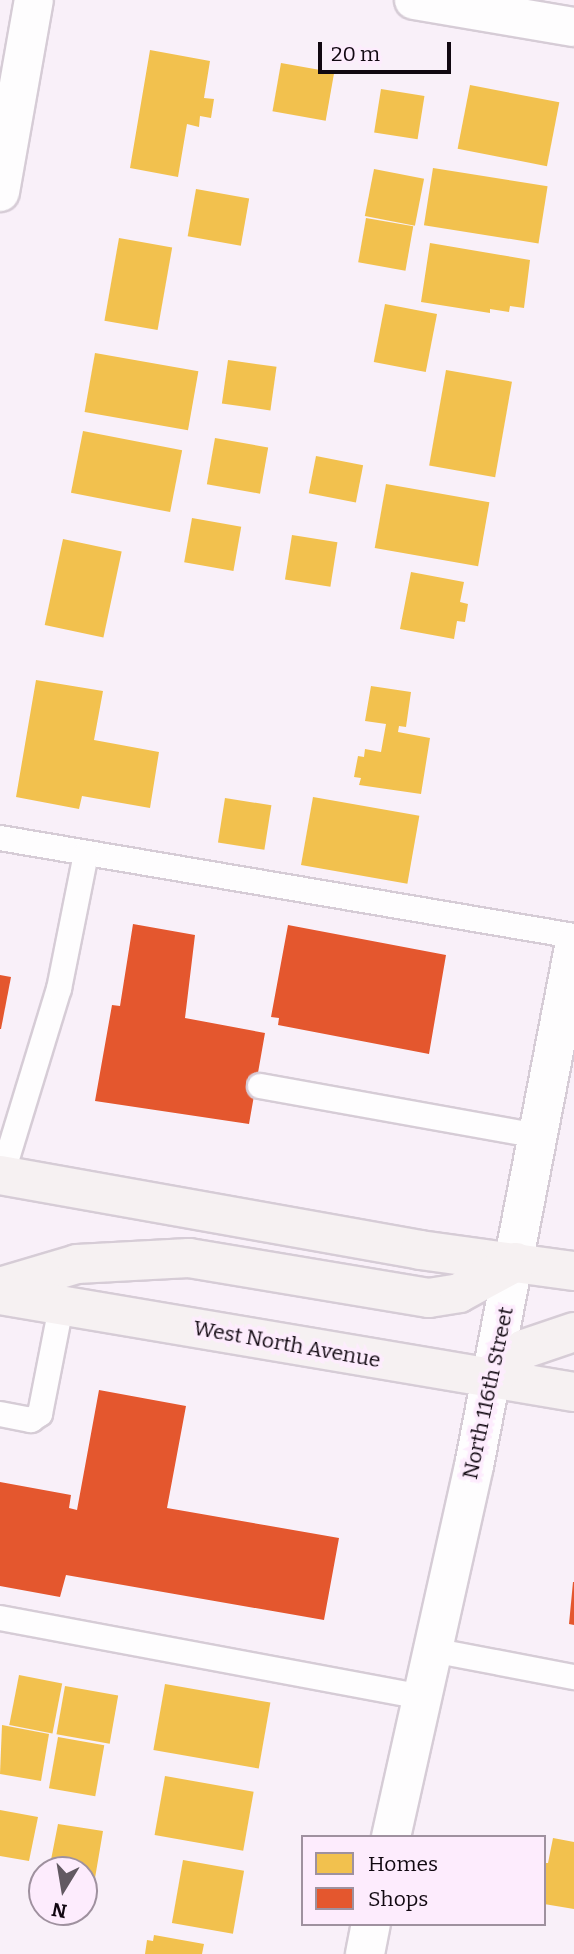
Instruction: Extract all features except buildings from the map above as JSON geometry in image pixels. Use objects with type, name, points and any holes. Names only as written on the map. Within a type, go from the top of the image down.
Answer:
[{"type":"main road","points":[[1,1175],[420,1250],[574,1271]]},
{"type":"main road","points":[[0,1287],[77,1264],[190,1258],[429,1298],[459,1293],[516,1262]]},
{"type":"main road","name":"West North Avenue","points":[[0,1295],[574,1392]]},
{"type":"main road","points":[[491,1378],[524,1349],[574,1332]]},
{"type":"street","points":[[0,192],[34,0]]},
{"type":"street","points":[[414,0],[574,27]]},
{"type":"street","name":"North 116th Street","points":[[391,1835],[516,1262],[574,947]]},
{"type":"street","points":[[365,1954],[372,1926]]},
{"type":"lane","points":[[0,838],[574,936]]},
{"type":"lane","points":[[1,1175],[59,989],[86,854]]},
{"type":"lane","points":[[260,1086],[538,1136]]},
{"type":"lane","points":[[0,1414],[30,1420],[40,1414],[61,1307]]},
{"type":"lane","points":[[0,1618],[422,1697]]},
{"type":"lane","points":[[432,1650],[574,1677]]}]
